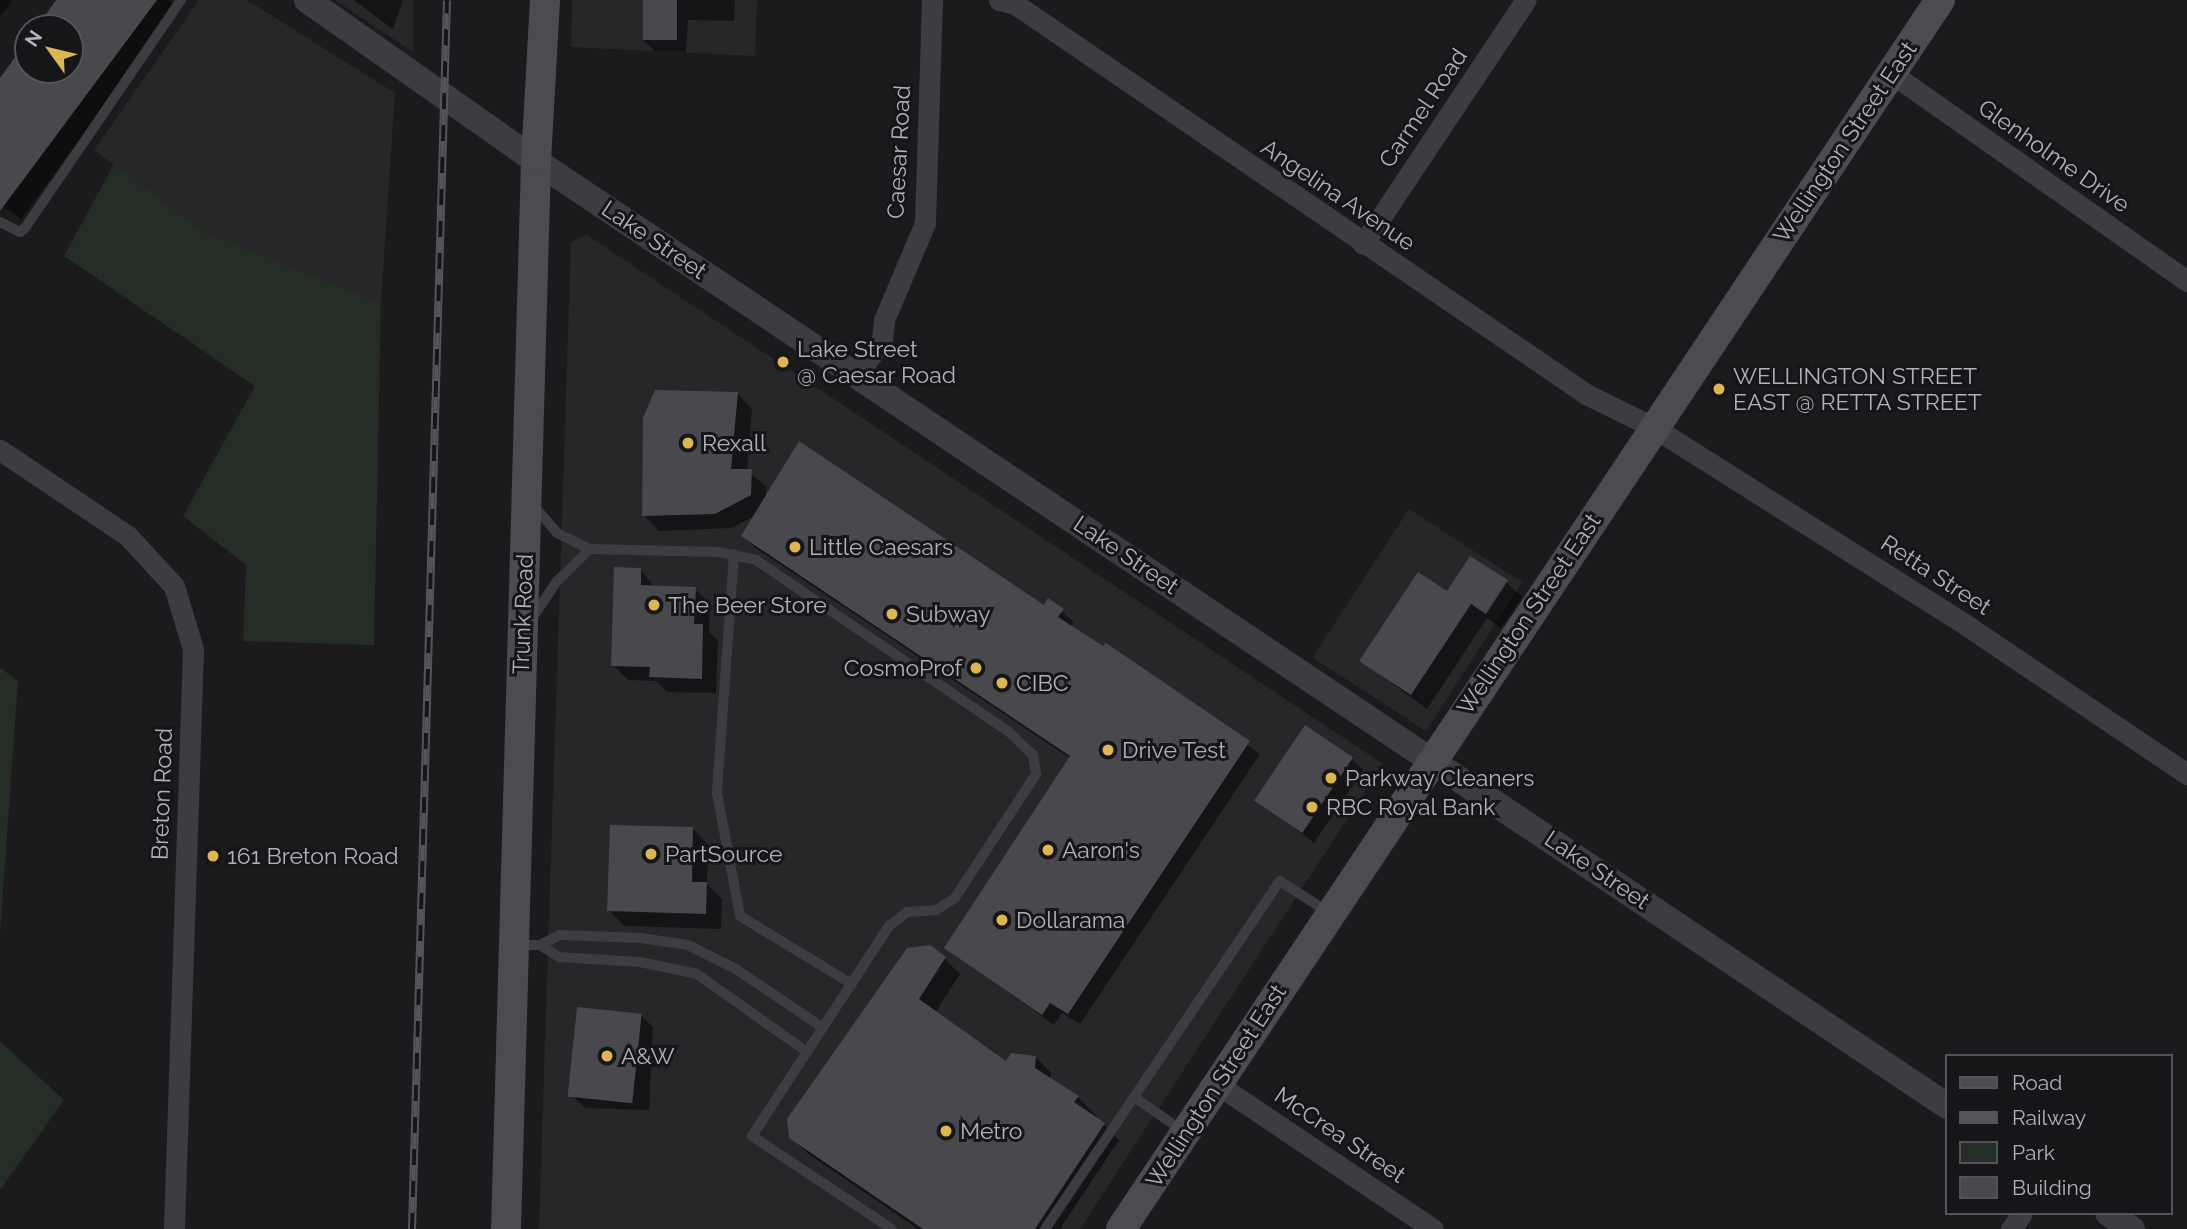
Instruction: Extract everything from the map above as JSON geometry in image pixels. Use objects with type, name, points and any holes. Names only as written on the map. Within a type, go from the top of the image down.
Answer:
[{"type":"main road","name":"Trunk Road","points":[[506,1229],[527,945],[523,631],[536,161],[545,0]]},
{"type":"main road","name":"Wellington Street East","points":[[1122,1229],[1653,427],[1940,0]]},
{"type":"street","name":"Lake Street","points":[[307,0],[536,161],[1946,1104]]},
{"type":"street","name":"Caesar Road","points":[[857,375],[882,340],[884,320],[925,223],[932,0]]},
{"type":"street","name":"Angelina Avenue","points":[[999,0],[1015,4],[1586,394],[1653,427]]},
{"type":"street","name":"Carmel Road","points":[[1363,244],[1526,0]]},
{"type":"street","name":"Glenholme Drive","points":[[1891,73],[2187,281]]},
{"type":"street","name":"Retta Street","points":[[1653,427],[1966,625],[2187,774]]},
{"type":"street","name":"Breton Road","points":[[0,450],[128,536],[174,586],[193,649],[174,1229]]},
{"type":"street","name":"McCrea Street","points":[[1217,1084],[1433,1229]]},
{"type":"street","points":[[2111,1215],[2132,1229]]},
{"type":"lane","points":[[2,228],[20,232],[26,228],[181,0]]},
{"type":"lane","points":[[527,497],[557,533],[590,549],[734,554],[755,560],[1008,731],[1027,746],[1037,765],[1036,774],[955,898],[943,907],[898,917],[752,1136],[892,1229]]},
{"type":"lane","points":[[523,631],[557,582],[590,549]]},
{"type":"lane","points":[[734,554],[716,793],[740,916],[852,984]]},
{"type":"lane","points":[[1045,1229],[1280,881],[1330,914]]},
{"type":"lane","points":[[527,945],[560,934],[641,938],[688,945],[736,969],[823,1028]]},
{"type":"lane","points":[[527,945],[559,957],[640,962],[697,974],[807,1052]]},
{"type":"lane","points":[[1135,1097],[1186,1132]]},
{"type":"shaded area","points":[[199,0],[247,0],[395,93],[381,302],[204,231],[94,150]]},
{"type":"shaded area","points":[[335,0],[413,0],[413,52]]},
{"type":"shaded area","points":[[572,0],[757,0],[755,56],[571,47]]},
{"type":"shaded area","points":[[587,235],[1383,764],[1080,1229],[539,1229],[571,242]]},
{"type":"shaded area","points":[[1409,509],[1522,583],[1426,731],[1313,657]]},
{"type":"green space","points":[[114,164],[204,231],[381,302],[374,645],[243,641],[246,565],[183,516],[255,386],[64,256]]},
{"type":"green space","points":[[0,668],[18,681],[0,934]]},
{"type":"green space","points":[[0,1041],[64,1100],[0,1190]]},
{"type":"building","points":[[56,0],[157,0],[0,211],[0,78],[14,58],[14,84],[84,84],[84,14],[46,14]]},
{"type":"building","points":[[643,0],[677,0],[677,40],[643,40]]},
{"type":"building","name":"Rexall","points":[[655,390],[738,392],[731,469],[752,469],[751,495],[715,514],[642,516],[643,418]]},
{"type":"building","points":[[799,441],[1044,605],[1048,598],[1064,609],[1058,617],[1103,646],[1106,643],[1250,741],[1068,1014],[1050,1003],[1042,1015],[944,948],[1070,756],[741,536]]},
{"type":"building","points":[[1470,556],[1508,580],[1486,614],[1471,604],[1411,695],[1359,661],[1418,572],[1447,591]]},
{"type":"building","name":"The Beer Store","points":[[614,567],[641,568],[641,585],[696,587],[694,624],[703,624],[702,679],[649,677],[650,667],[611,666]]},
{"type":"building","points":[[1305,725],[1353,757],[1302,833],[1254,800]]},
{"type":"building","name":"PartSource","points":[[610,825],[693,827],[692,882],[707,882],[706,914],[607,911]]},
{"type":"building","points":[[930,945],[946,957],[919,999],[1006,1061],[1011,1053],[1036,1056],[1035,1068],[1079,1096],[1074,1102],[1105,1123],[1035,1229],[923,1229],[789,1138],[787,1119],[907,948]]},
{"type":"building","name":"A&W","points":[[577,1007],[642,1014],[632,1103],[568,1097]]},
{"type":"railway","points":[[412,1229],[447,0]]},
{"type":"place","name":"Lake Street @ Caesar Road","points":[[783,362]]},
{"type":"place","name":"WELLINGTON STREET EAST @ RETTA STREET","points":[[1719,389]]},
{"type":"place","name":"Rexall","points":[[688,443]]},
{"type":"place","name":"Little Caesars","points":[[795,547]]},
{"type":"place","name":"The Beer Store","points":[[654,605]]},
{"type":"place","name":"Subway","points":[[892,614]]},
{"type":"place","name":"CosmoProf","points":[[976,668]]},
{"type":"place","name":"CIBC","points":[[1002,683]]},
{"type":"place","name":"Drive Test","points":[[1108,750]]},
{"type":"place","name":"Parkway Cleaners","points":[[1331,778]]},
{"type":"place","name":"RBC Royal Bank","points":[[1312,807]]},
{"type":"place","name":"Aaron's","points":[[1048,850]]},
{"type":"place","name":"PartSource","points":[[651,854]]},
{"type":"place","name":"161 Breton Road","points":[[213,856]]},
{"type":"place","name":"Dollarama","points":[[1002,920]]},
{"type":"place","name":"A&W","points":[[607,1056]]},
{"type":"place","name":"Metro","points":[[946,1131]]}]
